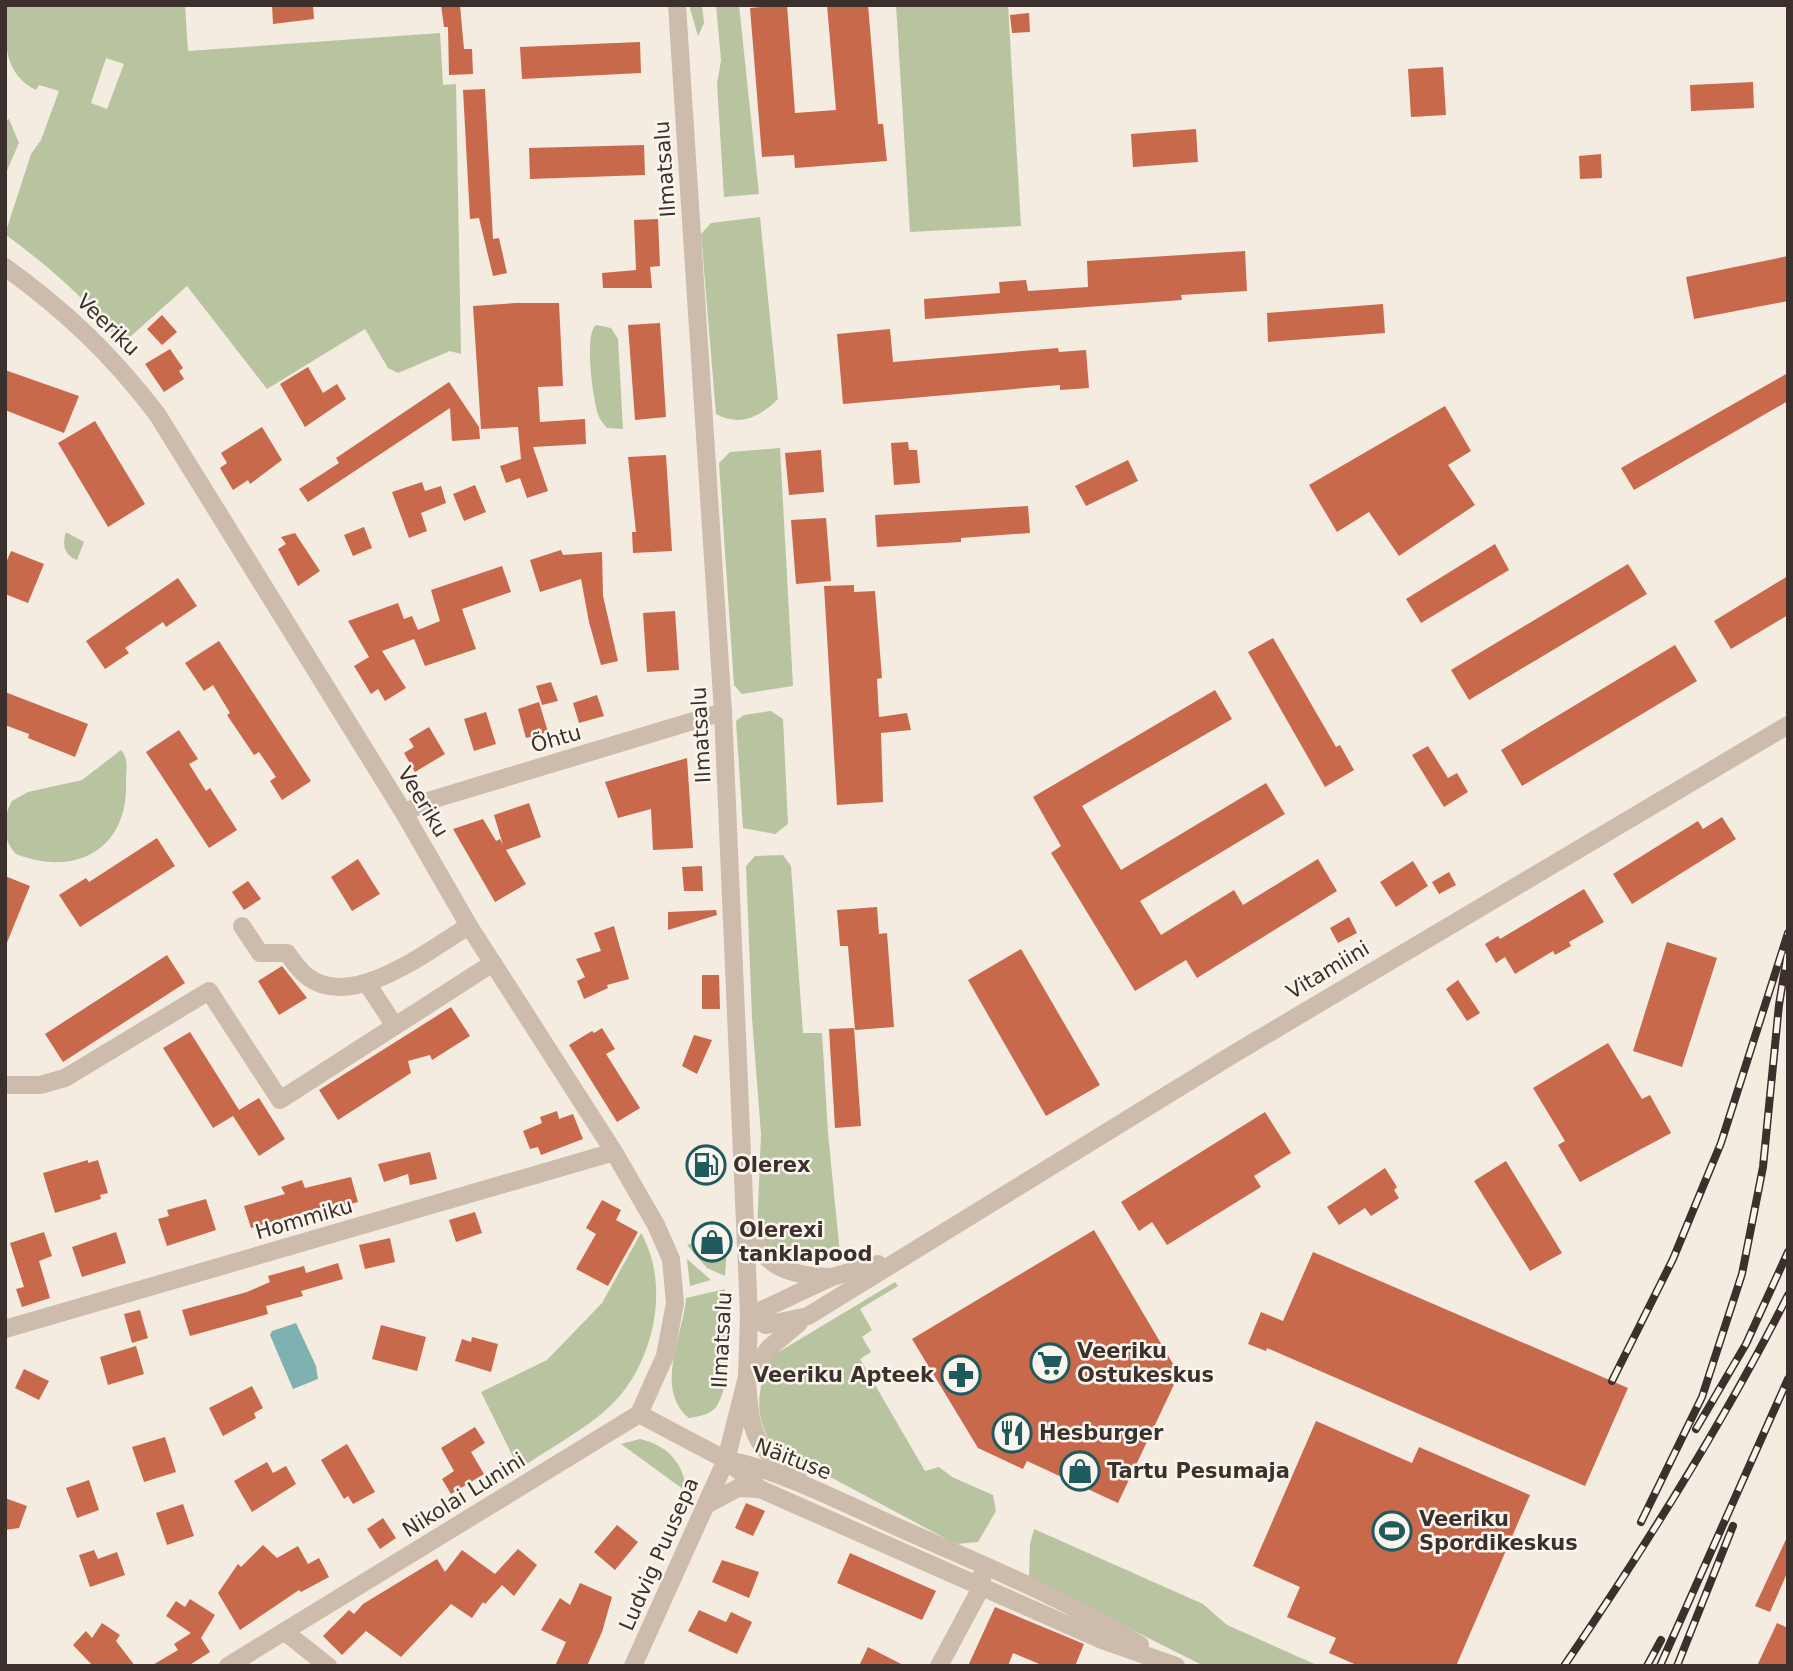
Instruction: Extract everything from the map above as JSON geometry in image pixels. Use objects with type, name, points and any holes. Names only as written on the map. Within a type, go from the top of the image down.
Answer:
[{"type":"street","name":"Ilmatsalu","points":[[677,5],[723,712],[749,1315],[747,1377],[726,1460]]},
{"type":"street","name":"Veeriku","points":[[5,267],[44,295],[120,366],[157,414],[404,813],[469,926],[614,1152],[656,1226],[671,1259],[675,1303],[665,1356],[639,1414]]},
{"type":"street","name":"Õhtu","points":[[404,813],[428,801],[723,712]]},
{"type":"street","name":"Vitamiini","points":[[749,1315],[766,1325],[808,1316],[894,1260],[1481,905],[1788,725]]},
{"type":"street","points":[[242,926],[260,953],[287,953],[308,978],[331,987],[368,985],[469,926]]},
{"type":"street","points":[[5,1085],[40,1085],[65,1078],[209,991],[280,1100],[493,963]]},
{"type":"street","points":[[368,985],[395,1026]]},
{"type":"street","name":"Hommiku","points":[[5,1329],[614,1152]]},
{"type":"street","points":[[746,1227],[761,1256],[778,1266],[798,1274],[832,1277]]},
{"type":"street","name":"Vitamiini","points":[[749,1315],[832,1277],[894,1260]]},
{"type":"street","points":[[808,1316],[775,1342],[747,1377],[749,1415],[755,1437],[774,1461],[831,1497]]},
{"type":"street","points":[[639,1414],[726,1460]]},
{"type":"street","name":"Nikolai Lunini","points":[[228,1666],[639,1414]]},
{"type":"street","name":"Näituse","points":[[726,1460],[761,1489],[1102,1640],[1172,1664]]},
{"type":"street","name":"Näituse","points":[[726,1460],[747,1464],[831,1497],[982,1564],[1109,1625],[1172,1664]]},
{"type":"street","name":"Ludvig Puusepa","points":[[633,1666],[726,1460]]},
{"type":"street","points":[[705,1506],[720,1494],[738,1488],[761,1489]]},
{"type":"street","points":[[982,1564],[982,1586]]},
{"type":"street","points":[[939,1666],[982,1586],[1001,1573]]},
{"type":"street","points":[[285,1632],[328,1666]]},
{"type":"green space","points":[[5,5],[185,5],[188,51],[440,33],[443,85],[456,84],[461,354],[450,351],[398,373],[388,368],[365,329],[267,389],[187,286],[121,345],[96,313],[67,285],[5,234],[31,154],[41,140],[59,91],[39,85],[36,90],[25,83],[11,65],[6,42]],"holes":[[[106,58],[124,64],[107,109],[91,103]]]},
{"type":"green space","points":[[689,5],[702,5],[704,23],[698,36]]},
{"type":"green space","points":[[716,5],[739,5],[759,194],[724,197],[717,84],[721,60]]},
{"type":"green space","points":[[896,5],[1008,5],[1021,226],[910,232]]},
{"type":"green space","points":[[9,119],[19,143],[5,175],[5,121]]},
{"type":"green space","points":[[760,217],[778,399],[757,415],[733,420],[716,414],[701,234],[711,223]]},
{"type":"green space","points":[[596,325],[611,328],[618,339],[623,429],[607,428],[598,414],[590,353],[592,331]]},
{"type":"green space","points":[[780,448],[793,686],[742,694],[734,685],[719,463],[730,452]]},
{"type":"green space","points":[[66,532],[84,542],[77,560],[65,549]]},
{"type":"green space","points":[[771,711],[783,719],[788,824],[775,834],[743,828],[736,721],[744,715]]},
{"type":"green space","points":[[121,750],[126,764],[125,804],[119,824],[109,840],[95,852],[78,859],[59,862],[38,861],[16,854],[8,842],[5,829],[6,814],[12,801],[28,792],[82,780]]},
{"type":"green space","points":[[783,855],[791,866],[803,1033],[822,1033],[828,1133],[840,1254],[834,1260],[799,1263],[769,1252],[757,1232],[761,1134],[752,1018],[746,866],[755,856]]},
{"type":"green space","points":[[728,1232],[725,1276],[707,1268],[687,1245]]},
{"type":"green space","points":[[641,1233],[650,1254],[656,1302],[653,1326],[636,1372],[623,1392],[607,1409],[519,1469],[481,1392],[547,1360],[602,1303]]},
{"type":"green space","points":[[687,1259],[711,1280],[690,1286]]},
{"type":"green space","points":[[895,1282],[898,1286],[860,1309],[872,1330],[862,1337],[871,1352],[860,1359],[925,1471],[939,1467],[952,1477],[993,1495],[996,1511],[978,1542],[956,1544],[774,1447],[763,1425],[760,1391],[772,1356]]},
{"type":"green space","points":[[725,1289],[727,1364],[723,1393],[712,1411],[689,1418],[679,1406],[673,1392],[672,1377],[686,1298]]},
{"type":"green space","points":[[640,1439],[659,1446],[673,1457],[682,1472],[687,1492],[621,1444]]},
{"type":"green space","points":[[1034,1529],[1203,1604],[1227,1625],[1319,1666],[1204,1666],[1029,1578],[1030,1544]]},
{"type":"water","points":[[296,1323],[316,1366],[318,1379],[293,1389],[270,1335],[272,1331]]},
{"type":"building","points":[[272,5],[313,5],[314,19],[273,24]]},
{"type":"building","points":[[441,5],[460,5],[464,49],[472,49],[473,74],[449,75],[448,27],[444,27]]},
{"type":"building","points":[[787,5],[795,113],[836,110],[827,5],[868,5],[878,124],[883,124],[887,161],[795,168],[794,155],[762,157],[750,8]]},
{"type":"building","points":[[1029,13],[1030,32],[1012,33],[1010,15]]},
{"type":"building","points":[[640,42],[641,73],[522,79],[520,47]]},
{"type":"building","points":[[1443,67],[1446,115],[1411,117],[1408,69]]},
{"type":"building","points":[[1753,82],[1754,108],[1691,111],[1690,85]]},
{"type":"building","points":[[485,89],[493,239],[499,238],[507,273],[493,276],[479,218],[470,219],[463,90]]},
{"type":"building","points":[[1196,129],[1198,162],[1133,167],[1131,134]]},
{"type":"building","points":[[644,145],[645,175],[530,179],[529,148]]},
{"type":"building","points":[[1601,154],[1602,178],[1580,179],[1579,156]]},
{"type":"building","points":[[658,219],[660,266],[650,267],[652,288],[603,288],[602,273],[636,270],[634,220]]},
{"type":"building","points":[[1245,251],[1247,291],[1181,295],[1182,300],[925,319],[924,299],[1000,293],[999,282],[1026,280],[1028,291],[1088,287],[1087,261]]},
{"type":"building","points":[[1788,256],[1788,301],[1694,319],[1686,277]]},
{"type":"building","points":[[559,303],[563,386],[538,387],[540,422],[585,419],[586,444],[533,447],[548,491],[527,498],[520,478],[506,483],[500,466],[521,459],[518,427],[481,429],[473,306]]},
{"type":"building","points":[[1383,304],[1385,333],[1268,342],[1267,313]]},
{"type":"building","points":[[162,315],[177,332],[162,345],[147,329]]},
{"type":"building","points":[[660,323],[666,417],[635,420],[628,325]]},
{"type":"building","points":[[890,329],[893,362],[1058,348],[1059,352],[1086,350],[1089,388],[1060,390],[1060,385],[843,404],[837,334]]},
{"type":"building","points":[[170,349],[183,368],[179,371],[184,379],[164,392],[145,364]]},
{"type":"building","points":[[308,367],[323,393],[337,384],[346,399],[305,427],[280,384]]},
{"type":"building","points":[[5,370],[79,396],[64,433],[5,410]]},
{"type":"building","points":[[1788,373],[1788,401],[1634,490],[1621,468]]},
{"type":"building","points":[[449,382],[479,427],[480,439],[452,441],[450,408],[308,502],[299,489],[339,463],[336,458]]},
{"type":"building","points":[[1445,406],[1471,451],[1448,465],[1475,505],[1399,556],[1369,512],[1337,532],[1309,485]]},
{"type":"building","points":[[95,421],[145,504],[108,527],[58,443]]},
{"type":"building","points":[[262,427],[282,460],[250,484],[248,480],[233,490],[220,468],[227,463],[221,453]]},
{"type":"building","points":[[908,442],[909,450],[917,450],[920,483],[894,485],[891,443]]},
{"type":"building","points":[[821,450],[824,492],[789,495],[785,453]]},
{"type":"building","points":[[666,455],[672,551],[633,553],[632,532],[636,532],[628,457]]},
{"type":"building","points":[[1128,460],[1138,481],[1086,506],[1075,486]]},
{"type":"building","points":[[422,482],[425,491],[441,486],[446,503],[421,513],[427,531],[409,538],[392,492]]},
{"type":"building","points":[[475,485],[486,512],[464,521],[453,494]]},
{"type":"building","points":[[1028,506],[1030,533],[961,538],[961,542],[877,547],[875,515]]},
{"type":"building","points":[[826,518],[831,581],[796,584],[791,520]]},
{"type":"building","points":[[364,527],[372,548],[353,556],[344,535]]},
{"type":"building","points":[[295,533],[320,571],[298,586],[278,549],[286,544],[281,537]]},
{"type":"building","points":[[1495,544],[1509,570],[1421,623],[1406,599]]},
{"type":"building","points":[[561,550],[563,555],[602,552],[603,596],[618,661],[601,665],[581,579],[540,592],[530,560]]},
{"type":"building","points":[[11,551],[44,564],[28,603],[5,594],[5,565]]},
{"type":"building","points":[[1628,564],[1647,594],[1469,700],[1451,670]]},
{"type":"building","points":[[502,566],[511,592],[462,609],[476,649],[425,666],[414,639],[382,651],[406,688],[385,701],[378,689],[371,694],[354,666],[369,657],[348,621],[398,603],[404,619],[412,616],[418,630],[440,621],[431,590]]},
{"type":"building","points":[[1788,576],[1788,615],[1731,649],[1714,621]]},
{"type":"building","points":[[178,578],[197,606],[166,627],[163,622],[125,648],[129,653],[105,669],[86,641]]},
{"type":"building","points":[[854,585],[854,592],[875,591],[882,678],[877,679],[879,717],[907,713],[911,730],[881,733],[883,802],[837,805],[824,586]]},
{"type":"building","points":[[675,611],[679,670],[647,672],[643,613]]},
{"type":"building","points":[[1273,638],[1336,747],[1340,745],[1354,770],[1325,787],[1248,652]]},
{"type":"building","points":[[219,641],[311,781],[282,800],[270,781],[276,777],[259,752],[254,755],[227,715],[230,713],[213,685],[204,691],[185,663]]},
{"type":"building","points":[[1675,645],[1697,681],[1522,786],[1501,750]]},
{"type":"building","points":[[551,682],[558,701],[542,705],[536,686]]},
{"type":"building","points":[[1215,690],[1232,719],[1082,806],[1121,870],[1266,783],[1285,814],[1140,901],[1161,935],[1234,890],[1243,905],[1318,859],[1337,891],[1197,978],[1186,960],[1135,991],[1051,853],[1061,846],[1033,797]]},
{"type":"building","points":[[5,692],[88,724],[75,757],[28,738],[29,734],[5,725]]},
{"type":"building","points":[[597,695],[604,716],[579,723],[573,703]]},
{"type":"building","points":[[539,702],[548,732],[526,738],[518,709]]},
{"type":"building","points":[[486,712],[496,744],[474,751],[464,719]]},
{"type":"building","points":[[429,727],[445,754],[415,772],[404,753],[414,747],[409,739]]},
{"type":"building","points":[[179,730],[198,759],[189,764],[206,791],[210,788],[237,830],[209,848],[146,752]]},
{"type":"building","points":[[1428,746],[1448,778],[1457,773],[1468,792],[1444,807],[1412,755]]},
{"type":"building","points":[[687,758],[693,848],[653,850],[651,809],[618,818],[605,782]]},
{"type":"building","points":[[529,803],[541,837],[506,850],[526,884],[495,902],[453,829],[483,819],[496,841],[500,839],[503,845],[494,815]]},
{"type":"building","points":[[1722,817],[1736,839],[1632,904],[1613,874],[1698,821],[1703,829]]},
{"type":"building","points":[[157,838],[175,866],[80,927],[59,895],[86,878],[89,882]]},
{"type":"building","points":[[358,859],[380,894],[352,911],[331,877]]},
{"type":"building","points":[[1413,861],[1428,886],[1396,907],[1380,882]]},
{"type":"building","points":[[702,866],[703,891],[684,891],[682,867]]},
{"type":"building","points":[[1449,872],[1456,885],[1439,894],[1432,882]]},
{"type":"building","points":[[5,876],[30,886],[6,945],[5,945]]},
{"type":"building","points":[[248,881],[261,899],[244,910],[232,892]]},
{"type":"building","points":[[1584,889],[1604,922],[1569,942],[1571,946],[1555,955],[1553,951],[1515,974],[1505,957],[1496,963],[1485,944],[1498,936],[1500,939]]},
{"type":"building","points":[[877,907],[879,934],[887,933],[894,1027],[855,1030],[848,946],[840,946],[837,910]]},
{"type":"building","points":[[716,910],[717,915],[668,930],[668,912]]},
{"type":"building","points":[[1349,917],[1357,933],[1338,943],[1330,928]]},
{"type":"building","points":[[614,926],[629,979],[607,985],[608,988],[584,999],[577,981],[585,977],[576,959],[601,951],[594,933]]},
{"type":"building","points":[[1667,942],[1717,958],[1682,1067],[1633,1051]]},
{"type":"building","points":[[1021,949],[1100,1085],[1046,1116],[968,980]]},
{"type":"building","points":[[167,955],[185,983],[63,1062],[45,1034]]},
{"type":"building","points":[[282,966],[307,998],[279,1015],[258,981]]},
{"type":"building","points":[[702,975],[719,975],[720,1009],[702,1009]]},
{"type":"building","points":[[1458,980],[1480,1013],[1467,1021],[1446,989]]},
{"type":"building","points":[[451,1007],[470,1036],[432,1060],[430,1055],[408,1061],[411,1073],[338,1120],[319,1090]]},
{"type":"building","points":[[602,1028],[615,1049],[606,1054],[640,1108],[617,1122],[569,1045]]},
{"type":"building","points":[[854,1028],[861,1126],[835,1128],[829,1029]]},
{"type":"building","points":[[190,1032],[239,1110],[259,1098],[285,1139],[259,1156],[233,1116],[213,1128],[163,1048]]},
{"type":"building","points":[[694,1035],[712,1040],[697,1074],[682,1066]]},
{"type":"building","points":[[1608,1043],[1642,1099],[1650,1095],[1671,1133],[1580,1182],[1558,1145],[1565,1141],[1533,1088]]},
{"type":"building","points":[[557,1111],[559,1119],[573,1114],[583,1139],[541,1155],[538,1147],[530,1149],[523,1131],[542,1123],[540,1117]]},
{"type":"building","points":[[1265,1112],[1291,1153],[1254,1176],[1261,1187],[1167,1245],[1152,1222],[1139,1231],[1121,1202]]},
{"type":"building","name":"Olerex","points":[[700,1150],[719,1156],[712,1179],[693,1173]]},
{"type":"building","points":[[430,1152],[437,1179],[410,1185],[408,1174],[384,1182],[378,1164]]},
{"type":"building","points":[[88,1160],[88,1163],[98,1160],[108,1193],[100,1195],[101,1199],[55,1213],[43,1173]]},
{"type":"building","points":[[1506,1161],[1562,1253],[1530,1271],[1474,1181]]},
{"type":"building","points":[[1385,1168],[1397,1187],[1394,1190],[1399,1198],[1371,1216],[1365,1208],[1339,1225],[1327,1207]]},
{"type":"building","points":[[351,1177],[358,1202],[327,1210],[326,1206],[251,1228],[244,1206],[285,1194],[281,1187],[302,1180],[305,1188]]},
{"type":"building","points":[[206,1199],[216,1230],[167,1246],[158,1219],[169,1216],[167,1210]]},
{"type":"building","points":[[602,1200],[621,1210],[616,1220],[638,1232],[608,1286],[576,1269],[596,1234],[586,1228]]},
{"type":"building","points":[[475,1212],[482,1233],[456,1242],[449,1220]]},
{"type":"building","name":"Veeriku Ostukeskus","points":[[1094,1230],[1179,1374],[1118,1503],[1027,1461],[1023,1469],[978,1448],[912,1339]]},
{"type":"building","points":[[44,1232],[52,1256],[39,1261],[50,1298],[22,1307],[16,1289],[24,1287],[10,1243]]},
{"type":"building","points":[[116,1232],[126,1263],[82,1277],[72,1247]]},
{"type":"building","name":"Olerexi tanklapood","points":[[721,1232],[726,1245],[703,1253],[698,1239]]},
{"type":"building","points":[[390,1238],[395,1262],[365,1269],[359,1245]]},
{"type":"building","points":[[1313,1252],[1628,1388],[1585,1486],[1267,1348],[1266,1351],[1248,1344],[1261,1312],[1283,1321]]},
{"type":"building","points":[[338,1263],[343,1279],[301,1291],[303,1296],[266,1306],[268,1314],[190,1336],[182,1310],[247,1292],[270,1282],[268,1276],[304,1266],[306,1273]]},
{"type":"building","points":[[140,1310],[148,1338],[132,1343],[124,1314]]},
{"type":"building","points":[[381,1325],[426,1337],[417,1371],[372,1359]]},
{"type":"building","points":[[472,1337],[498,1344],[491,1372],[455,1361],[462,1339],[471,1342]]},
{"type":"building","points":[[136,1346],[144,1374],[108,1385],[100,1357]]},
{"type":"building","points":[[24,1369],[49,1381],[39,1400],[15,1388]]},
{"type":"building","points":[[252,1386],[263,1408],[254,1413],[256,1418],[223,1436],[209,1408]]},
{"type":"building","name":"Veeriku Spordikeskus","points":[[1316,1421],[1412,1463],[1419,1447],[1530,1495],[1456,1666],[1359,1666],[1329,1653],[1336,1638],[1287,1617],[1300,1587],[1253,1566]]},
{"type":"building","points":[[475,1427],[485,1443],[471,1452],[484,1474],[451,1494],[442,1479],[454,1471],[441,1448]]},
{"type":"building","points":[[165,1437],[176,1472],[144,1482],[132,1447]]},
{"type":"building","points":[[347,1444],[375,1492],[353,1504],[348,1496],[344,1499],[321,1460]]},
{"type":"building","points":[[267,1462],[273,1473],[286,1466],[296,1484],[252,1512],[234,1481]]},
{"type":"building","points":[[89,1480],[99,1510],[77,1518],[66,1488]]},
{"type":"building","points":[[5,1498],[27,1506],[19,1528],[5,1530]]},
{"type":"building","points":[[746,1503],[765,1511],[753,1536],[735,1528]]},
{"type":"building","points":[[183,1504],[194,1536],[167,1545],[156,1513]]},
{"type":"building","points":[[383,1518],[396,1538],[380,1549],[367,1529]]},
{"type":"building","points":[[617,1525],[638,1542],[615,1570],[594,1552]]},
{"type":"building","points":[[1788,1535],[1788,1571],[1770,1612],[1755,1606]]},
{"type":"building","points":[[263,1545],[277,1558],[298,1546],[308,1564],[319,1558],[329,1577],[301,1592],[299,1590],[240,1630],[218,1593],[238,1564],[241,1567]]},
{"type":"building","points":[[518,1549],[537,1565],[514,1596],[502,1585],[485,1604],[483,1602],[472,1618],[451,1604],[401,1657],[366,1631],[342,1655],[323,1636],[349,1610],[354,1614],[363,1604],[437,1559],[445,1572],[462,1550],[495,1574]]},
{"type":"building","points":[[94,1550],[98,1559],[117,1552],[125,1575],[90,1587],[79,1555]]},
{"type":"building","points":[[850,1553],[936,1591],[922,1620],[837,1583]]},
{"type":"building","points":[[722,1560],[759,1572],[749,1598],[712,1582]]},
{"type":"building","points":[[580,1583],[612,1597],[602,1632],[587,1666],[555,1666],[566,1642],[541,1630],[560,1598],[570,1605]]},
{"type":"building","points":[[190,1599],[215,1615],[201,1638],[210,1652],[188,1666],[151,1666],[178,1650],[174,1644],[191,1633],[166,1616],[176,1601],[185,1607]]},
{"type":"building","points":[[995,1607],[1084,1644],[1075,1666],[1044,1666],[1013,1653],[1008,1666],[968,1666]]},
{"type":"building","points":[[699,1610],[726,1622],[731,1612],[752,1622],[737,1654],[688,1631]]},
{"type":"building","points":[[102,1623],[120,1635],[116,1641],[135,1666],[93,1666],[73,1645],[86,1631],[92,1638]]},
{"type":"building","points":[[1777,1623],[1788,1628],[1788,1666],[1757,1666]]},
{"type":"building","points":[[868,1647],[905,1666],[859,1666]]},
{"type":"railway","points":[[1612,1381],[1673,1259],[1721,1143],[1788,933]]},
{"type":"railway","points":[[1641,1522],[1702,1397],[1742,1274],[1763,1167],[1779,1005],[1788,950]]},
{"type":"railway","points":[[1696,1429],[1746,1344],[1788,1252]]},
{"type":"railway","points":[[1564,1666],[1682,1484],[1737,1391],[1788,1295]]},
{"type":"railway","points":[[1660,1666],[1788,1379]]},
{"type":"railway","points":[[1677,1666],[1733,1526]]},
{"type":"railway","points":[[1647,1666],[1661,1640]]},
{"type":"place","name":"Olerex","points":[[706,1165]]},
{"type":"place","name":"Olerexi tanklapood","points":[[712,1242]]},
{"type":"place","name":"Veeriku Ostukeskus","points":[[1050,1363]]},
{"type":"place","name":"Veeriku Apteek","points":[[961,1375]]},
{"type":"place","name":"Hesburger","points":[[1012,1433]]},
{"type":"place","name":"Tartu Pesumaja","points":[[1080,1471]]},
{"type":"place","name":"Veeriku Spordikeskus","points":[[1392,1531]]}]
